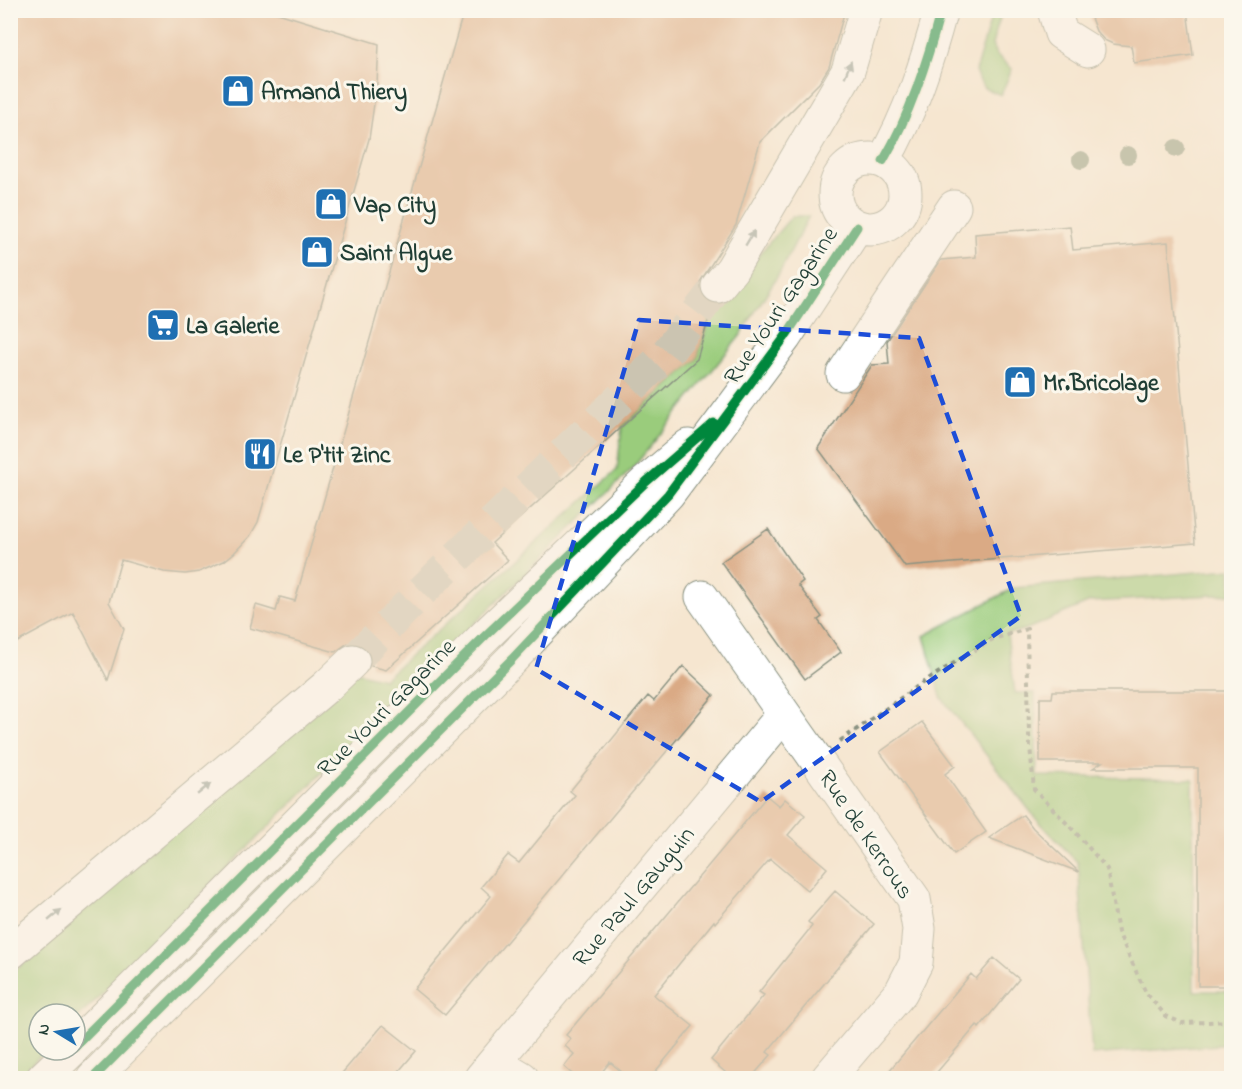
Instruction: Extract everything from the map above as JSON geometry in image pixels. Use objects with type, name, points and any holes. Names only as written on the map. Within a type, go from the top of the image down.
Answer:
[{"type":"street","points":[[718,286],[732,269],[848,71],[866,10]]},
{"type":"street","points":[[883,161],[898,136],[926,62],[941,10]]},
{"type":"street","points":[[1054,10],[1061,33],[1088,50]]},
{"type":"street","points":[[869,159],[883,161],[897,171],[902,180],[904,189],[902,207],[896,217],[878,228],[867,229],[857,226],[844,218],[836,204],[835,188],[839,177],[846,167],[857,161],[869,159]]},
{"type":"street","points":[[843,374],[954,207],[925,218],[902,207]]},
{"type":"street","name":"Rue Youri Gagarine","points":[[93,1078],[512,659],[668,494],[785,337],[857,226]]},
{"type":"street","name":"Rue Youri Gagarine","points":[[87,1035],[486,635],[646,482],[734,406]]},
{"type":"street","name":"Rue de Kerrous","points":[[702,597],[914,899],[919,929],[916,963],[901,992],[828,1078]]},
{"type":"street","points":[[10,953],[327,686],[353,661]]},
{"type":"street","name":"Rue Paul Gauguin","points":[[499,1073],[784,714]]},
{"type":"path","points":[[816,759],[925,681],[993,639],[1027,630],[1029,735],[1034,789],[1107,869],[1118,932],[1146,993],[1166,1016],[1182,1023],[1232,1021]]},
{"type":"highlighted area","points":[[639,320],[919,338],[1021,616],[761,802],[536,669]]},
{"type":"green space","points":[[993,11],[1002,11],[992,45],[996,54],[1012,69],[1001,95],[984,88],[975,72]]},
{"type":"green space","points":[[792,216],[809,216],[780,272],[740,336],[632,469],[320,775],[87,1009],[87,1002],[27,1002],[27,1062],[34,1062],[18,1078],[11,1078],[10,975],[352,671],[384,679],[617,470],[622,427],[697,359],[712,309]]},
{"type":"green space","points":[[1231,569],[1231,594],[1090,602],[1027,629],[1007,634],[1015,693],[1035,693],[1037,776],[1193,779],[1194,991],[1231,991],[1231,1044],[1092,1055],[1078,863],[1034,816],[941,697],[924,636],[1014,588]]},
{"type":"building","name":"La Galerie","points":[[10,10],[268,10],[379,44],[377,83],[369,139],[258,522],[250,536],[234,553],[224,561],[199,572],[185,574],[164,572],[121,560],[109,602],[124,629],[108,680],[73,612],[10,646]]},
{"type":"building","points":[[464,10],[845,10],[829,67],[819,83],[760,142],[736,225],[700,282],[701,293],[713,304],[697,359],[492,543],[508,560],[386,670],[371,666],[371,656],[367,648],[359,643],[348,643],[335,652],[250,628],[256,605],[276,611],[280,597],[295,601]]},
{"type":"building","points":[[1088,10],[1187,10],[1193,55],[1134,63],[1131,46],[1113,44],[1104,40],[1096,31]]},
{"type":"building","name":"Mr.Bricolage","points":[[1070,226],[1073,250],[1168,242],[1195,543],[905,567],[818,448],[872,365],[889,364],[887,341],[941,260],[976,257],[975,234]]},
{"type":"building","points":[[768,529],[803,581],[798,585],[822,617],[818,620],[841,652],[805,679],[721,562]]},
{"type":"building","points":[[683,666],[714,695],[445,1015],[414,989],[491,896],[481,887],[508,855],[519,863],[575,795],[570,791],[622,727],[648,696],[654,701]]},
{"type":"building","points":[[1053,691],[1232,691],[1232,986],[1198,986],[1198,768],[1093,768],[1102,762],[1040,762],[1040,698],[1052,698]]},
{"type":"building","points":[[922,722],[955,766],[945,774],[986,832],[954,854],[880,752]]},
{"type":"building","points":[[767,796],[779,806],[785,799],[805,815],[788,835],[827,868],[808,891],[770,859],[715,923],[714,921],[654,995],[693,1026],[650,1078],[629,1078],[610,1062],[597,1078],[577,1078],[564,1067],[574,1054],[565,1046],[571,1039],[566,1035]]},
{"type":"building","points":[[1023,815],[1033,828],[1079,872],[989,838]]},
{"type":"building","points":[[835,891],[874,924],[767,1052],[771,1055],[751,1078],[732,1078],[711,1060],[764,995],[759,992],[812,926],[808,922]]},
{"type":"building","points":[[994,958],[1019,979],[979,1028],[977,1025],[932,1078],[883,1078],[971,974],[976,979]]},
{"type":"building","points":[[383,1025],[416,1051],[393,1078],[338,1078]]},
{"type":"tunnel","points":[[353,661],[666,354],[718,286]]},
{"type":"cycle path","points":[[883,161],[917,88],[941,10]]},
{"type":"cycle path","points":[[93,1078],[512,659],[668,494],[785,337],[857,227]]},
{"type":"cycle path","points":[[87,1034],[486,635],[646,482],[714,423]]},
{"type":"place","name":"Armand Thiery","points":[[238,91]]},
{"type":"place","name":"Vap City","points":[[331,204]]},
{"type":"place","name":"Saint Algue","points":[[317,252]]},
{"type":"place","name":"La Galerie","points":[[163,325]]},
{"type":"place","name":"Mr.Bricolage","points":[[1020,382]]},
{"type":"place","name":"Le P'tit Zinc","points":[[260,454]]}]
